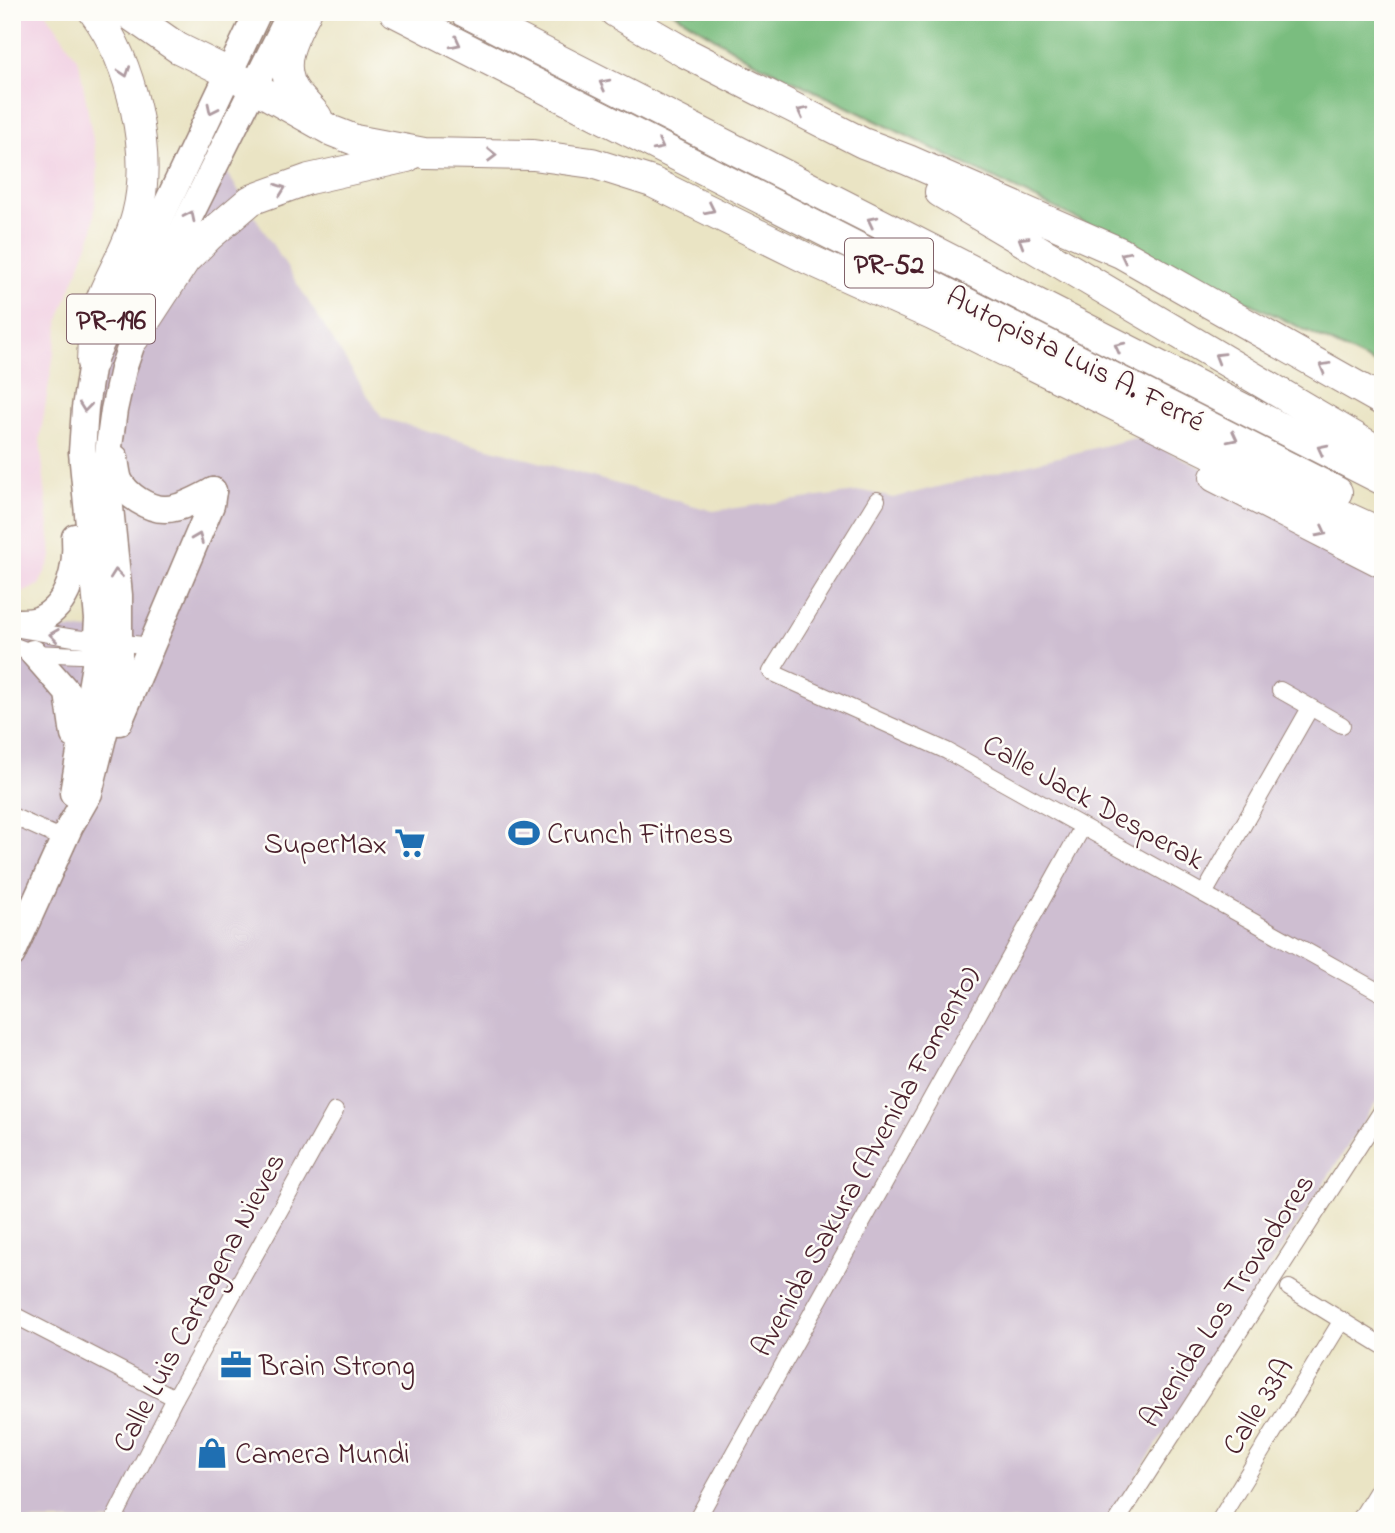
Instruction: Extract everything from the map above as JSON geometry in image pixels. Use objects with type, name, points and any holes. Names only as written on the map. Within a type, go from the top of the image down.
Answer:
[{"type":"highway","points":[[92,362],[95,316],[138,214],[141,186],[136,109],[114,43],[94,12]]},
{"type":"highway","points":[[127,12],[178,48],[355,140],[424,153],[533,155],[592,163],[652,182],[807,259],[932,315],[1237,466],[1383,534]]},
{"type":"highway","points":[[306,12],[287,30],[288,77],[297,94],[324,126]]},
{"type":"highway","name":"Autopista Luis A. Ferré","points":[[395,12],[1383,515]]},
{"type":"highway","name":"Autopista Luis A. Ferré","points":[[465,12],[1383,480]]},
{"type":"highway","points":[[615,12],[684,52],[863,143],[914,176],[1383,454]]},
{"type":"highway","points":[[863,143],[1121,253],[1383,401]]},
{"type":"highway","points":[[134,338],[185,260],[251,200],[309,179],[424,153]]},
{"type":"highway","points":[[807,259],[904,316],[1383,563]]},
{"type":"main road","name":"PR-196","points":[[108,649],[119,595],[106,468],[118,389],[144,308],[241,80],[255,19]]},
{"type":"main road","name":"PR-196","points":[[12,954],[67,833],[89,793],[84,777],[119,673],[98,620],[82,452],[92,362],[241,80],[287,30]]},
{"type":"main road","points":[[84,777],[150,653],[211,505],[213,491],[165,510],[145,503],[130,495],[120,481],[111,441]]},
{"type":"main road","points":[[12,624],[40,620],[57,605],[67,591],[74,573],[74,510],[82,452]]},
{"type":"main road","points":[[22,649],[68,693],[84,777]]},
{"type":"street","name":"Calle Jack Desperak","points":[[877,500],[771,672],[947,751],[1383,994]]},
{"type":"street","points":[[12,624],[108,649]]},
{"type":"street","points":[[22,649],[108,649],[150,653]]},
{"type":"street","points":[[1280,690],[1342,725]]},
{"type":"street","points":[[1205,894],[1310,708]]},
{"type":"street","points":[[12,816],[67,833]]},
{"type":"street","name":"Avenida Sakura (Avenida Fomento)","points":[[696,1521],[1082,828]]},
{"type":"street","name":"Avenida Los Trovadores","points":[[1117,1521],[1383,1109]]},
{"type":"street","name":"Calle Luis Cartagena Nieves","points":[[113,1521],[175,1398],[335,1111]]},
{"type":"street","points":[[1289,1288],[1383,1346]]},
{"type":"street","points":[[12,1314],[175,1398]]},
{"type":"street","name":"Calle 33A","points":[[1219,1521],[1342,1321]]},
{"type":"street","points":[[1359,1521],[1383,1482]]},
{"type":"shaded area","points":[[12,12],[46,12],[79,62],[98,167],[93,231],[60,317],[40,438],[52,557],[39,585],[12,598]]},
{"type":"shaded area","points":[[197,125],[382,418],[713,511],[864,491],[893,498],[1139,437],[1383,557],[1383,1091],[1108,1521],[12,1521],[12,627],[95,630],[85,408]]},
{"type":"green space","points":[[673,12],[1383,12],[1383,368],[747,58]]},
{"type":"place","name":"Crunch Fitness","points":[[524,833]]},
{"type":"place","name":"SuperMax","points":[[410,843]]},
{"type":"place","name":"Brain Strong","points":[[236,1365]]},
{"type":"place","name":"Camera Mundi","points":[[212,1453]]}]
